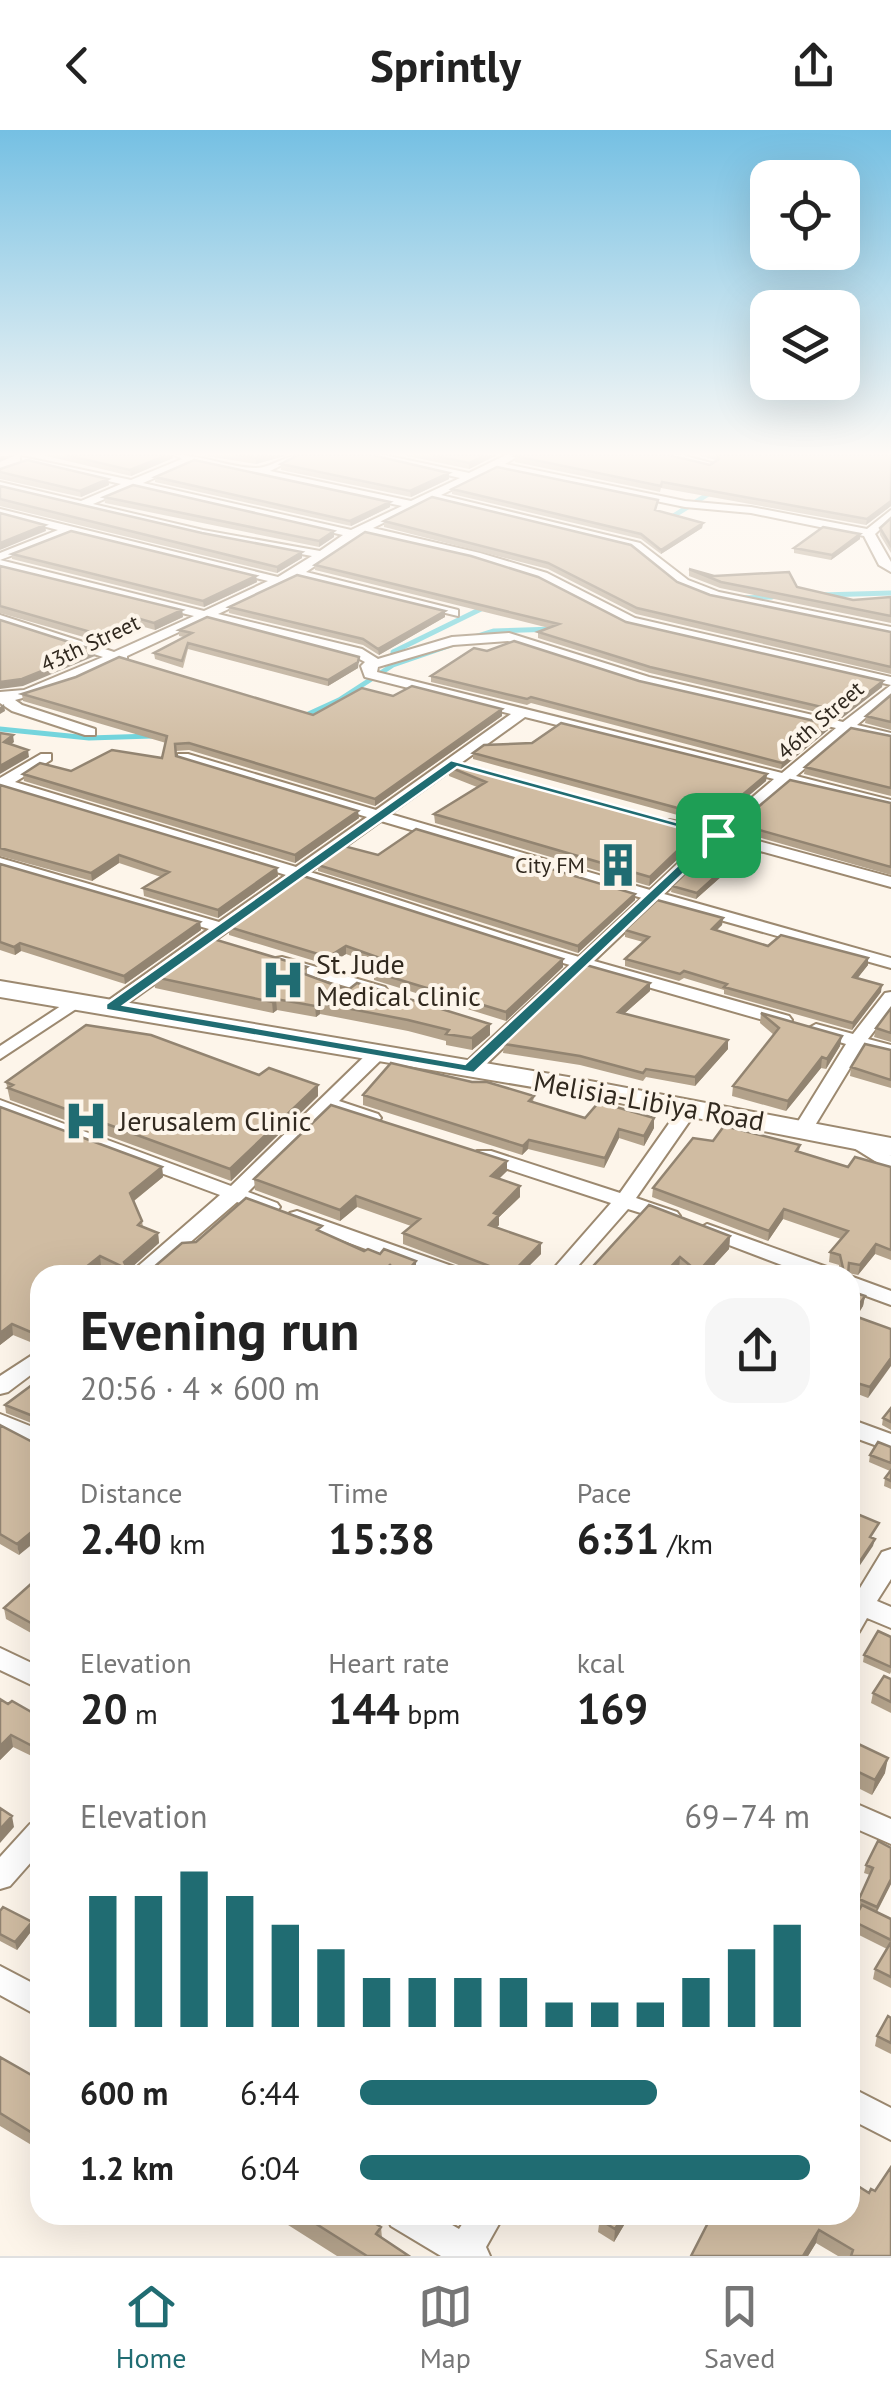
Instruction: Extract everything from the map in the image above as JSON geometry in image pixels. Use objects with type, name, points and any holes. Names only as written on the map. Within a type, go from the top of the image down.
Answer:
[{"type":"main road","name":"Melisia-Libiya Road","points":[[2,985],[4,992],[378,1053],[804,1128],[891,1148]]},
{"type":"street","points":[[169,554],[277,580]]},
{"type":"street","points":[[453,554],[541,575],[621,618],[891,680]]},
{"type":"street","points":[[651,554],[674,578],[701,590],[891,630]]},
{"type":"street","name":"43th Street","points":[[2,697],[28,693],[115,656],[296,573],[324,555]]},
{"type":"street","points":[[0,560],[357,652],[372,660],[369,670]]},
{"type":"street","points":[[296,573],[454,613]]},
{"type":"street","points":[[0,619],[133,662]]},
{"type":"street","points":[[369,670],[452,641],[509,637],[588,664],[891,737]]},
{"type":"street","points":[[369,670],[386,679],[891,804]]},
{"type":"street","name":"46th Street","points":[[469,1070],[718,835],[891,688]]},
{"type":"street","points":[[2,697],[18,708],[90,732]]},
{"type":"street","points":[[111,1007],[220,937],[300,873],[522,713]]},
{"type":"street","points":[[1,783],[46,757]]},
{"type":"street","points":[[182,757],[891,962]]},
{"type":"street","points":[[456,763],[473,768]]},
{"type":"street","points":[[1,783],[300,873],[474,932],[891,1051]]},
{"type":"street","points":[[653,818],[891,882]]},
{"type":"street","points":[[0,863],[220,937]]},
{"type":"street","points":[[263,955],[395,996]]},
{"type":"street","points":[[804,1128],[857,1041],[891,997]]},
{"type":"street","points":[[0,1054],[74,1002]]},
{"type":"street","points":[[490,1025],[509,1031]]},
{"type":"street","points":[[151,1265],[234,1194],[378,1053]]},
{"type":"street","points":[[325,1103],[397,1126]]},
{"type":"street","points":[[0,1106],[429,1265]]},
{"type":"street","points":[[568,1265],[626,1199],[689,1110]]},
{"type":"street","points":[[862,1144],[891,1166]]},
{"type":"street","points":[[469,1150],[626,1199],[801,1265]]},
{"type":"street","points":[[860,1287],[891,1298]]},
{"type":"street","points":[[0,1387],[30,1364]]},
{"type":"street","points":[[0,1422],[30,1435]]},
{"type":"street","points":[[860,1431],[891,1443]]},
{"type":"street","points":[[860,1602],[891,1558]]},
{"type":"street","points":[[860,1611],[891,1618]]},
{"type":"street","points":[[0,1658],[30,1674]]},
{"type":"street","points":[[860,1817],[891,1832]]},
{"type":"street","points":[[0,1877],[30,1843]]},
{"type":"street","points":[[0,1980],[30,1997]]},
{"type":"street","points":[[860,2108],[891,2125]]},
{"type":"street","points":[[419,2225],[466,2254],[481,2225]]},
{"type":"building","points":[[13,554],[166,554],[256,576],[203,601]]},
{"type":"building","points":[[225,554],[298,554],[277,567]]},
{"type":"building","points":[[331,554],[463,554],[538,577],[626,622],[883,681],[843,712],[650,667],[538,632],[559,624],[315,565]]},
{"type":"building","points":[[514,554],[642,554],[677,582],[710,595],[891,632],[891,667],[637,608],[548,563]]},
{"type":"building","points":[[0,566],[182,610],[154,623],[137,618],[101,635],[0,606]]},
{"type":"building","points":[[689,569],[714,576],[789,572],[797,587],[853,600],[891,597],[891,616],[721,582]]},
{"type":"building","points":[[297,575],[445,611],[378,649],[363,639],[229,607]]},
{"type":"building","points":[[207,617],[359,657],[358,662],[328,680],[188,643],[182,661],[154,653],[192,633],[179,630]]},
{"type":"building","points":[[0,620],[94,650],[22,679],[0,682]]},
{"type":"building","points":[[514,641],[639,681],[828,724],[782,763],[531,697],[431,676],[474,648],[487,651]]},
{"type":"building","points":[[119,657],[313,715],[362,688],[393,696],[412,686],[502,709],[375,799],[189,743],[175,744],[176,756],[358,811],[295,855],[23,774],[40,763],[71,771],[112,750],[162,758],[167,736],[22,694],[76,677]]},
{"type":"building","points":[[891,695],[891,722],[866,716]]},
{"type":"building","points":[[561,723],[767,774],[715,818],[473,753],[484,745],[532,743]]},
{"type":"building","points":[[851,728],[891,736],[891,788],[805,767]]},
{"type":"building","points":[[0,733],[13,735],[4,742],[28,750],[0,766]]},
{"type":"building","points":[[456,762],[700,829],[650,877],[434,814],[486,782],[449,767]]},
{"type":"building","points":[[790,780],[891,803],[891,867],[738,824]]},
{"type":"building","points":[[0,785],[277,868],[218,910],[143,888],[169,872],[119,855],[91,873],[0,848]]},
{"type":"building","points":[[416,829],[635,894],[578,946],[318,865],[344,846],[378,855]]},
{"type":"building","points":[[722,838],[749,846],[697,893],[672,886]]},
{"type":"building","points":[[0,864],[200,922],[124,976],[20,943],[14,947],[0,942]]},
{"type":"building","points":[[300,875],[563,959],[506,1012],[374,972],[388,961],[346,946],[328,957],[229,927]]},
{"type":"building","points":[[657,900],[723,918],[712,929],[768,946],[781,935],[868,958],[853,977],[882,985],[853,1023],[724,987],[727,984],[684,971],[680,974],[625,959],[649,937],[625,930]]},
{"type":"building","points":[[210,938],[307,967],[299,972],[348,990],[357,983],[490,1024],[472,1038],[446,1034],[449,1030],[408,1020],[320,1003],[315,1006],[276,999],[272,1002],[154,977]]},
{"type":"building","points":[[586,965],[650,983],[618,1012],[728,1040],[695,1077],[646,1069],[643,1073],[580,1056],[504,1044]]},
{"type":"building","points":[[891,1008],[891,1033],[876,1028]]},
{"type":"building","points":[[761,1013],[842,1036],[827,1059],[822,1057],[788,1101],[733,1086],[779,1028]]},
{"type":"building","points":[[86,1025],[151,1035],[259,1075],[269,1068],[318,1085],[230,1169],[8,1088],[13,1085],[6,1082]]},
{"type":"building","points":[[865,1044],[891,1050],[891,1080],[851,1067]]},
{"type":"building","points":[[391,1063],[487,1082],[534,1096],[529,1101],[585,1118],[599,1102],[654,1118],[644,1136],[619,1129],[605,1158],[529,1140],[523,1146],[363,1095]]},
{"type":"building","points":[[331,1105],[507,1161],[491,1176],[520,1186],[494,1213],[499,1215],[489,1225],[541,1243],[520,1265],[487,1265],[403,1233],[420,1219],[356,1196],[340,1210],[254,1179]]},
{"type":"building","points":[[0,1107],[162,1167],[130,1193],[142,1221],[138,1225],[158,1233],[124,1262],[126,1265],[100,1256],[89,1265],[30,1265],[30,1332],[12,1324],[0,1333]]},
{"type":"building","points":[[724,1126],[800,1145],[796,1151],[848,1167],[855,1157],[891,1167],[891,1250],[876,1244],[860,1265],[842,1265],[840,1255],[830,1252],[848,1231],[784,1209],[769,1231],[653,1188],[693,1138],[713,1141]]},
{"type":"building","points":[[246,1198],[322,1226],[317,1230],[364,1251],[380,1254],[384,1249],[416,1261],[413,1265],[156,1265],[182,1243],[196,1242]]},
{"type":"building","points":[[649,1205],[730,1236],[704,1265],[690,1265],[680,1257],[672,1265],[594,1265]]},
{"type":"building","points":[[860,1318],[891,1329],[891,1358],[870,1387],[860,1384]]},
{"type":"building","points":[[30,1386],[30,1415],[5,1405]]},
{"type":"building","points":[[0,1425],[30,1441],[30,1533],[17,1544],[0,1534]]},
{"type":"building","points":[[878,1442],[891,1447],[891,1463],[870,1455]]},
{"type":"building","points":[[860,1515],[879,1523],[870,1537],[875,1539],[860,1561]]},
{"type":"building","points":[[30,1585],[30,1622],[4,1608]]},
{"type":"building","points":[[878,1631],[891,1637],[891,1667],[864,1655]]},
{"type":"building","points":[[884,1676],[891,1679],[891,1702],[873,1693]]},
{"type":"building","points":[[0,1699],[30,1711],[30,1745],[11,1735],[0,1746]]},
{"type":"building","points":[[860,1745],[888,1758],[875,1780],[860,1773]]},
{"type":"building","points":[[0,1808],[12,1816],[0,1829]]},
{"type":"building","points":[[878,1841],[891,1848],[891,1879],[877,1907],[860,1899],[873,1868],[866,1865]]},
{"type":"building","points":[[862,1905],[891,1919],[891,1940],[860,1924]]},
{"type":"building","points":[[3,1907],[30,1921],[15,1942],[0,1934]]},
{"type":"building","points":[[891,1942],[891,1977],[875,1969]]},
{"type":"building","points":[[888,2016],[891,2018],[891,2043],[877,2036]]},
{"type":"building","points":[[0,2057],[30,2074],[30,2132],[0,2113]]},
{"type":"building","points":[[891,2167],[891,2256],[851,2256],[853,2250],[819,2230],[803,2256],[691,2256],[707,2225],[860,2225],[860,2187],[869,2193],[871,2189],[875,2191]]},
{"type":"building","points":[[318,2225],[378,2225],[381,2227],[376,2234],[409,2256],[367,2256]]},
{"type":"waterway","points":[[821,595],[891,593]]},
{"type":"waterway","points":[[741,598],[772,597]]},
{"type":"waterway","points":[[393,661],[393,652],[485,607]]},
{"type":"waterway","points":[[475,637],[494,631],[555,629]]},
{"type":"waterway","points":[[304,716],[339,700],[393,665],[457,643]]},
{"type":"waterway","points":[[0,729],[89,738],[152,736]]},
{"type":"place","name":"City FM","points":[[618,865]]},
{"type":"place","name":"St. Jude Medical clinic","points":[[283,980]]},
{"type":"place","name":"Jerusalem Clinic","points":[[86,1121]]},
{"type":"route","points":[[456,763],[718,835],[469,1070],[111,1007],[456,763]]}]
